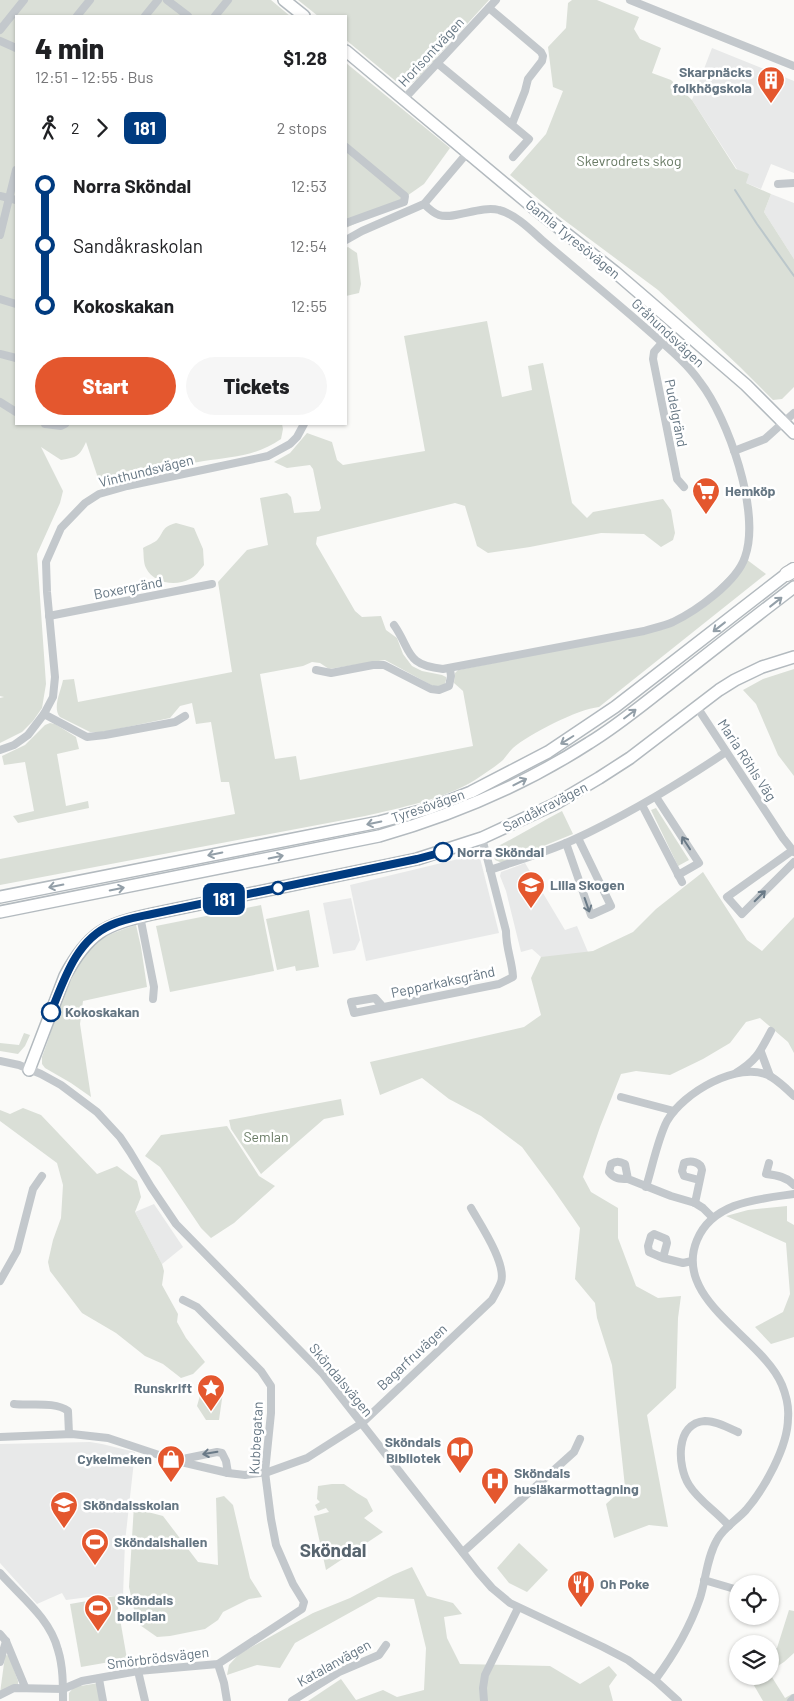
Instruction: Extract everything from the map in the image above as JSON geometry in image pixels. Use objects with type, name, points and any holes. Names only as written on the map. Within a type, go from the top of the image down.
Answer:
[{"type":"main road","points":[[284,0],[303,15]]},
{"type":"main road","name":"Gamla Tyresövägen","points":[[347,52],[535,209],[615,272],[746,385],[794,433]]},
{"type":"main road","name":"Tyresövägen","points":[[0,897],[379,822],[428,809],[446,802],[524,766],[588,727],[792,571]]},
{"type":"main road","name":"Tyresövägen","points":[[0,912],[379,836],[417,825],[476,803],[534,775],[590,742],[643,704],[794,588]]},
{"type":"main road","name":"Sandåkravägen","points":[[29,1070],[65,976],[81,949],[94,936],[109,926],[140,916],[417,859],[482,838],[568,797],[630,758],[719,690],[751,672],[794,657]]},
{"type":"street","points":[[0,30],[24,0]]},
{"type":"street","points":[[78,15],[90,0]]},
{"type":"street","points":[[146,15],[158,0]]},
{"type":"street","points":[[167,0],[187,15]]},
{"type":"street","points":[[215,15],[228,0]]},
{"type":"street","name":"Horisontvägen","points":[[404,99],[496,0]]},
{"type":"street","points":[[630,0],[794,66]]},
{"type":"street","points":[[489,8],[541,52],[543,56],[542,61],[528,79],[512,124]]},
{"type":"street","points":[[0,41],[15,48]]},
{"type":"street","points":[[437,63],[529,138],[513,157]]},
{"type":"street","points":[[347,148],[405,196],[404,202],[347,220]]},
{"type":"street","points":[[347,239],[424,204],[468,152]]},
{"type":"street","points":[[0,235],[13,199],[15,180]]},
{"type":"street","points":[[778,184],[794,183]]},
{"type":"street","points":[[0,196],[13,199]]},
{"type":"street","name":"Gråhundsvägen","points":[[394,625],[412,658],[420,664],[431,668],[450,668],[644,631],[671,623],[686,615],[726,584],[745,559],[749,545],[747,504],[734,451],[719,412],[701,383],[685,363],[534,233],[508,214],[498,210],[475,210],[445,216],[438,215],[424,204]]},
{"type":"street","points":[[0,300],[15,304]]},
{"type":"street","name":"Pudelgränd","points":[[662,343],[654,352],[653,359],[677,478],[684,487]]},
{"type":"street","points":[[0,354],[15,358]]},
{"type":"street","points":[[0,402],[15,411]]},
{"type":"street","points":[[734,451],[765,439],[794,413]]},
{"type":"street","name":"Vinthundsvägen","points":[[0,750],[28,736],[44,714],[52,697],[55,677],[46,562],[61,528],[85,503],[99,494],[127,486],[268,456],[290,444],[297,437],[303,425]]},
{"type":"street","name":"Boxergränd","points":[[49,616],[212,584]]},
{"type":"street","points":[[316,670],[331,673],[373,665],[384,665],[431,689],[438,690],[449,686],[450,668]]},
{"type":"street","name":"Maria Röhls Väg","points":[[696,707],[793,851]]},
{"type":"street","points":[[44,714],[87,737],[175,722],[185,716]]},
{"type":"street","points":[[490,870],[578,838],[656,797],[726,752]]},
{"type":"street","points":[[642,805],[680,878],[699,863],[656,797]]},
{"type":"street","name":"Pepparkaksgränd","points":[[383,1007],[499,984],[513,977],[510,953],[506,947],[506,931],[482,838]]},
{"type":"street","points":[[566,843],[591,915],[611,906],[578,838]]},
{"type":"street","points":[[793,851],[727,897],[742,914],[794,862]]},
{"type":"street","points":[[140,916],[154,987],[154,999]]},
{"type":"street","points":[[646,1187],[666,1123],[674,1111],[712,1082],[736,1073],[746,1066],[761,1052],[771,1031]]},
{"type":"street","points":[[761,1052],[770,1076],[794,1096]]},
{"type":"street","name":"Sköndalsvägen","points":[[0,1061],[29,1070],[61,1085],[97,1112],[120,1137],[150,1187],[176,1224],[323,1374],[492,1588],[518,1608],[628,1660],[655,1680],[678,1701]]},
{"type":"street","points":[[736,1073],[770,1076]]},
{"type":"street","points":[[621,1097],[674,1111]]},
{"type":"street","points":[[769,1163],[766,1174],[778,1175],[790,1180],[794,1185]]},
{"type":"street","points":[[0,1281],[17,1252],[33,1189],[42,1176]]},
{"type":"street","points":[[628,1180],[695,1203],[712,1217]]},
{"type":"street","points":[[695,1203],[700,1180]]},
{"type":"street","points":[[655,1680],[692,1619],[701,1596],[704,1580],[718,1538],[746,1509],[779,1456],[788,1419],[786,1397],[782,1384],[764,1358],[704,1296],[697,1282],[692,1261],[694,1246],[699,1235],[712,1217],[730,1207],[794,1194]]},
{"type":"street","name":"Bagarfruvägen","points":[[0,1437],[69,1434],[108,1438],[177,1461],[245,1475],[265,1472],[307,1458],[362,1423],[492,1300],[502,1281],[499,1261],[494,1248],[471,1208]]},
{"type":"street","points":[[663,1258],[683,1263],[692,1261]]},
{"type":"street","name":"Kubbegatan","points":[[182,1300],[197,1307],[261,1371],[271,1386],[271,1413],[265,1472],[270,1519],[276,1545],[293,1584],[304,1602],[302,1609]]},
{"type":"street","points":[[14,1404],[47,1405],[64,1408],[68,1411],[69,1434]]},
{"type":"street","points":[[729,1526],[688,1484],[680,1459],[681,1446],[686,1431],[694,1424],[703,1421],[738,1432]]},
{"type":"street","points":[[463,1552],[574,1452],[580,1439]]},
{"type":"street","points":[[177,1461],[217,1452],[222,1453],[226,1461],[228,1473]]},
{"type":"street","points":[[0,1573],[44,1621],[58,1650],[63,1701]]},
{"type":"street","points":[[704,1580],[729,1587]]},
{"type":"street","points":[[484,1701],[485,1675],[518,1608]]},
{"type":"street","name":"Smörbrödsvägen","points":[[0,1695],[14,1688],[63,1688],[82,1681],[138,1671],[218,1664],[302,1609]]},
{"type":"street","points":[[0,1634],[6,1641],[25,1687]]},
{"type":"street","points":[[0,1662],[6,1641]]},
{"type":"street","name":"Katalanvägen","points":[[292,1701],[339,1672],[379,1655],[386,1645]]},
{"type":"street","points":[[218,1664],[224,1682],[227,1701]]},
{"type":"street","points":[[138,1671],[145,1701]]},
{"type":"street","points":[[99,1678],[103,1701]]},
{"type":"street","points":[[791,1701],[794,1698]]},
{"type":"shaded area","points":[[712,48],[794,81],[794,173],[771,164],[761,189],[746,183],[692,100]]},
{"type":"shaded area","points":[[771,194],[794,203],[794,259],[764,212]]},
{"type":"shaded area","points":[[479,854],[499,933],[366,961],[350,885]]},
{"type":"shaded area","name":"Lilla Skogen","points":[[525,863],[565,930],[577,926],[593,964],[541,957],[532,949],[521,952],[506,891],[500,876],[501,872]]},
{"type":"shaded area","points":[[351,898],[360,940],[355,950],[333,954],[323,903]]},
{"type":"shaded area","points":[[154,1204],[183,1247],[162,1264],[135,1212]]},
{"type":"shaded area","name":"Sköndalsskolan","points":[[90,1442],[135,1452],[125,1542],[123,1596],[66,1600],[62,1593],[37,1604],[0,1563],[0,1444]]},
{"type":"green space","points":[[0,0],[271,0],[289,15],[15,15],[15,425],[282,425],[283,429],[281,439],[272,445],[253,452],[112,479],[98,478],[86,442],[77,456],[61,460],[41,447],[63,491],[60,503],[37,554],[46,684],[42,708],[33,721],[22,732],[0,743],[0,698],[4,697],[0,696]]},
{"type":"green space","points":[[298,0],[489,0],[416,80],[406,85],[398,83],[347,41],[347,15],[317,15]]},
{"type":"green space","name":"Skevrodrets skog","points":[[572,0],[597,0],[639,17],[634,29],[640,39],[661,48],[652,73],[671,80],[692,100],[736,169],[749,174],[746,183],[771,194],[764,212],[794,259],[794,387],[782,399],[773,400],[658,290],[560,217],[510,175],[546,134],[563,91],[553,87],[548,47],[566,28],[568,3]]},
{"type":"green space","points":[[347,64],[450,148],[424,184],[394,205],[347,228]]},
{"type":"green space","points":[[347,248],[357,253],[361,284],[359,293],[347,296]]},
{"type":"green space","points":[[487,321],[502,397],[532,390],[528,366],[543,363],[572,503],[587,518],[593,512],[663,499],[671,510],[675,533],[673,540],[661,547],[644,534],[601,533],[488,553],[477,546],[465,506],[455,503],[317,537],[316,544],[355,611],[362,617],[381,616],[386,630],[397,638],[403,654],[412,666],[422,671],[442,675],[446,677],[446,680],[444,686],[433,686],[385,660],[329,669],[320,663],[312,662],[303,666],[260,674],[275,759],[296,756],[300,780],[473,746],[463,691],[454,683],[455,673],[458,670],[664,629],[693,612],[746,559],[766,574],[599,707],[567,717],[530,736],[513,748],[503,760],[475,780],[450,793],[393,810],[365,816],[0,885],[0,859],[235,814],[229,782],[221,782],[211,722],[196,724],[192,703],[180,706],[170,718],[103,732],[90,732],[60,717],[57,704],[63,680],[74,679],[78,702],[232,672],[218,582],[247,550],[268,545],[260,498],[287,493],[291,497],[294,513],[319,511],[321,508],[313,469],[310,465],[287,468],[274,462],[290,453],[307,433],[332,442],[337,460],[343,465],[425,451],[404,336]]},
{"type":"green space","points":[[176,523],[194,528],[203,549],[204,565],[192,578],[178,583],[171,583],[159,580],[149,573],[144,563],[143,548],[157,540],[166,527]]},
{"type":"green space","points":[[794,669],[794,776],[778,755],[756,704],[743,690],[763,679]]},
{"type":"green space","points":[[50,723],[76,737],[79,749],[57,754],[66,806],[88,801],[89,808],[18,823],[13,816],[34,811],[25,762],[4,765],[2,756],[25,745],[45,725]]},
{"type":"green space","points":[[656,808],[689,860],[678,866],[651,810]]},
{"type":"green space","points":[[562,811],[573,834],[502,863],[495,860],[494,848]]},
{"type":"green space","points":[[703,872],[747,940],[762,951],[794,917],[794,1053],[788,1042],[760,1018],[746,1022],[730,1043],[670,1075],[636,1071],[621,1074],[600,1127],[583,1177],[591,1192],[618,1208],[618,1238],[636,1286],[658,1298],[681,1296],[678,1318],[676,1388],[647,1415],[668,1527],[649,1525],[614,1538],[606,1504],[625,1487],[612,1365],[597,1318],[595,1303],[575,1279],[580,1228],[522,1147],[481,1116],[449,1099],[422,1078],[380,1095],[370,1062],[524,1027],[541,1015],[531,978],[541,957],[593,951],[633,932],[656,909]]},
{"type":"green space","points":[[261,905],[274,971],[170,992],[156,926]]},
{"type":"green space","points":[[309,910],[319,967],[296,971],[295,966],[277,970],[266,919]]},
{"type":"green space","points":[[136,925],[147,987],[83,1001],[80,1024],[91,1097],[45,1068],[42,1064],[42,1057],[65,994],[81,962],[90,949],[100,940],[113,933]]},
{"type":"green space","points":[[24,1033],[30,1035],[25,1046],[18,1054],[0,1051],[0,1043],[19,1045]]},
{"type":"green space","name":"Semlan","points":[[341,1099],[344,1115],[324,1119],[261,1174],[231,1129],[229,1120]]},
{"type":"green space","points":[[23,1108],[41,1115],[97,1174],[117,1166],[137,1181],[141,1197],[135,1212],[162,1264],[164,1271],[162,1285],[178,1314],[177,1322],[186,1338],[205,1362],[193,1374],[181,1378],[163,1364],[145,1356],[116,1333],[82,1313],[50,1271],[48,1262],[61,1218],[63,1185],[57,1163],[0,1121],[0,1110],[10,1114]]},
{"type":"green space","points":[[227,1126],[259,1176],[275,1186],[234,1223],[211,1238],[201,1228],[160,1167],[145,1156],[161,1135]]},
{"type":"green space","points":[[787,1206],[787,1221],[794,1225],[794,1337],[771,1344],[755,1327],[783,1312],[790,1294],[786,1243],[726,1216],[748,1210]]},
{"type":"green space","points":[[203,1385],[224,1385],[219,1420],[206,1420],[197,1406]]},
{"type":"green space","points":[[344,1484],[367,1499],[373,1511],[364,1518],[383,1532],[326,1570],[314,1516],[329,1512],[326,1508],[318,1511],[315,1505],[320,1502],[317,1499],[318,1486]]},
{"type":"green space","points":[[224,1496],[233,1505],[250,1578],[262,1597],[249,1599],[223,1612],[218,1620],[205,1629],[157,1637],[137,1623],[129,1587],[134,1505],[145,1503],[144,1511],[163,1516],[198,1562],[218,1565],[216,1498]]},
{"type":"green space","points":[[519,1543],[548,1570],[527,1592],[509,1583],[497,1568]]},
{"type":"green space","points":[[412,1567],[427,1596],[453,1603],[462,1614],[444,1617],[447,1638],[460,1664],[550,1666],[580,1684],[609,1666],[617,1675],[609,1686],[613,1701],[308,1701],[341,1679],[356,1700],[383,1690],[397,1697],[424,1690],[426,1648],[414,1599],[378,1597],[295,1643],[280,1668],[257,1665],[227,1675],[229,1665],[239,1654],[313,1613],[350,1598]]},
{"type":"green space","name":"Sköndals bollplan","points":[[116,1596],[127,1659],[81,1667],[70,1604]]},
{"type":"green space","points":[[789,1610],[794,1611],[794,1653],[779,1665],[779,1642]]},
{"type":"green space","points":[[5,1656],[9,1656],[18,1685],[0,1693]]},
{"type":"green space","points":[[99,1683],[102,1701],[69,1701],[69,1693],[74,1687]]},
{"type":"green space","points":[[754,1685],[777,1685],[785,1698],[792,1694],[794,1701],[763,1701]]},
{"type":"waterway","points":[[735,190],[794,276]]},
{"type":"bus line","name":"181","points":[[51,1012],[65,976],[81,949],[89,940],[109,926],[152,914],[315,881],[443,852]]},
{"type":"place","name":"Skarpnäcks folkhögskola","points":[[771,104]]},
{"type":"place","name":"Hemköp","points":[[706,515]]},
{"type":"place","name":"Norra Sköndal","points":[[443,852]]},
{"type":"place","name":"Lilla Skogen","points":[[531,909]]},
{"type":"place","name":"Kokoskakan","points":[[51,1012]]},
{"type":"place","name":"Runskrift","points":[[211,1412]]},
{"type":"place","name":"Sköndals Bibliotek","points":[[460,1474]]},
{"type":"place","name":"Cykelmeken","points":[[171,1483]]},
{"type":"place","name":"Sköndals husläkarmottagning","points":[[495,1505]]},
{"type":"place","name":"Sköndalsskolan","points":[[64,1529]]},
{"type":"place","name":"Sköndalshallen","points":[[95,1566]]},
{"type":"place","name":"Oh Poke","points":[[581,1608]]},
{"type":"place","name":"Sköndals bollplan","points":[[98,1632]]},
{"type":"district","name":"Sköndal","points":[[333,1550]]}]
